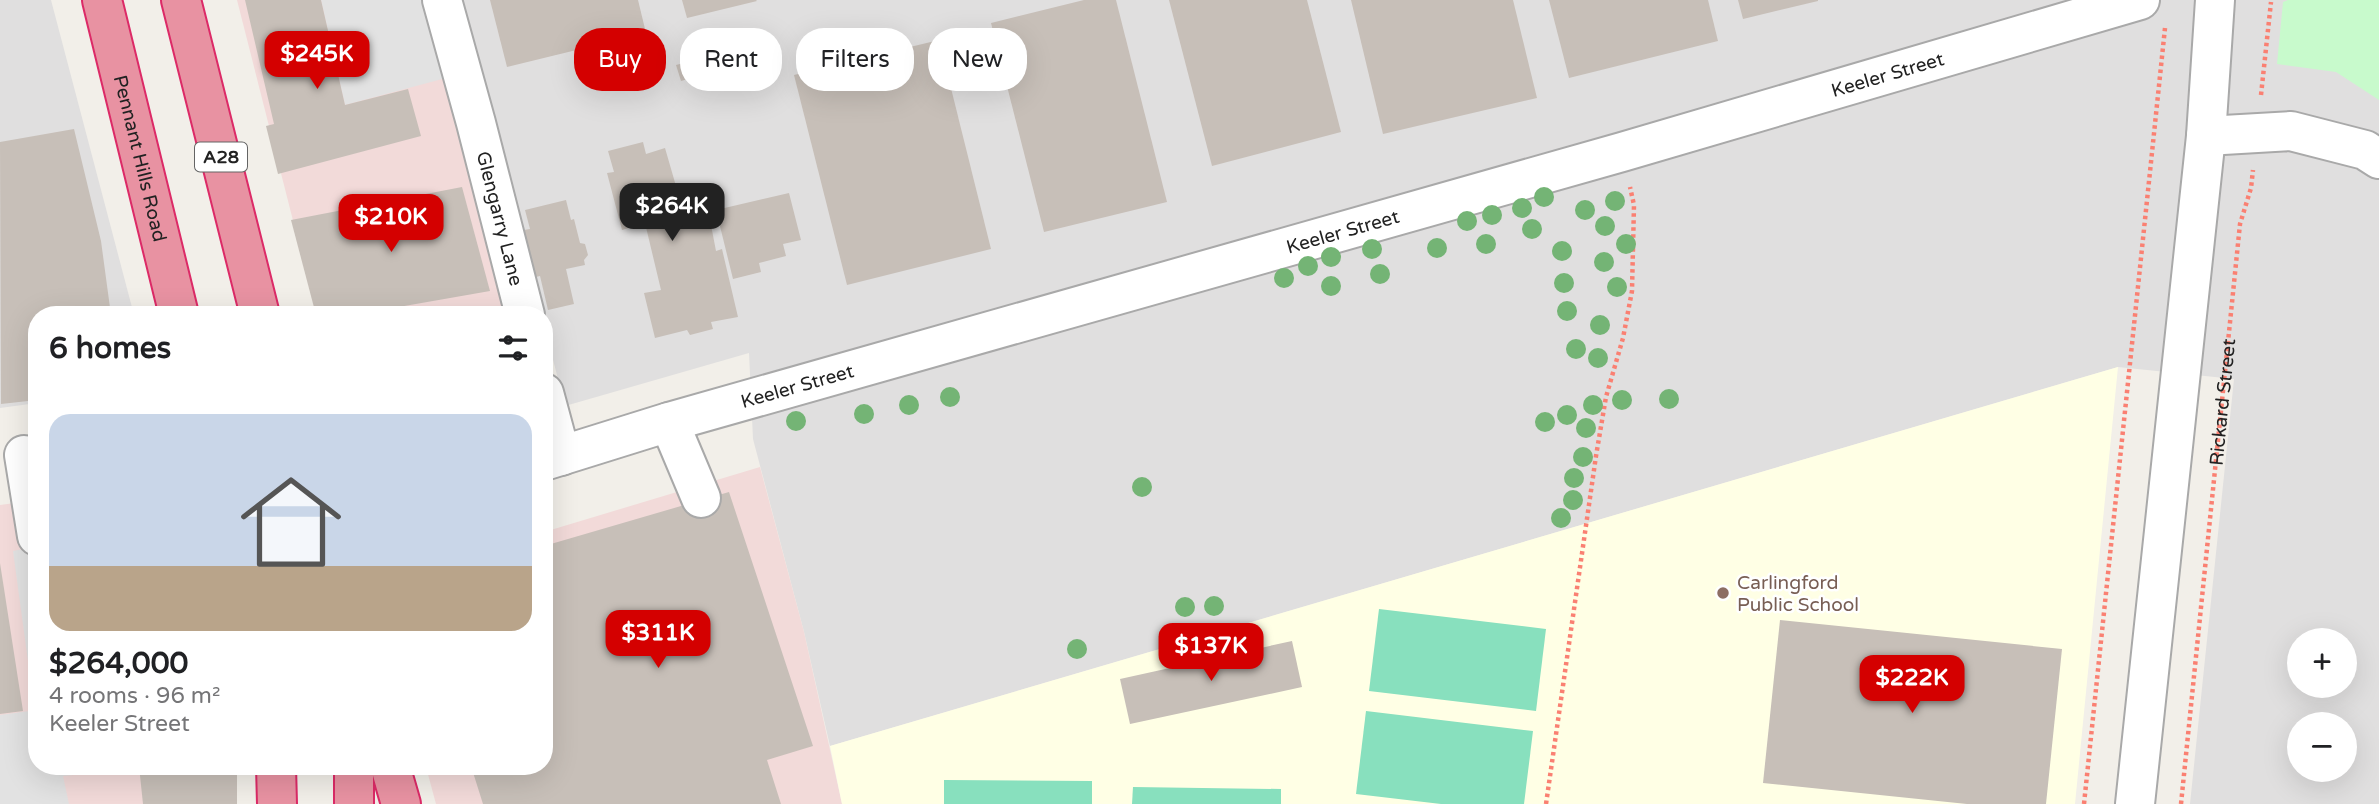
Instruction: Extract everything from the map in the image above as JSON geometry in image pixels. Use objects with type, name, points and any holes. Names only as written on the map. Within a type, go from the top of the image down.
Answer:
[{"type":"highway","name":"Pennant Hills Road","points":[[102,0],[177,306]]},
{"type":"highway","name":"A28","points":[[181,0],[258,306]]},
{"type":"highway","points":[[276,775],[277,804]]},
{"type":"highway","points":[[354,775],[354,804]]},
{"type":"highway","points":[[393,775],[401,804]]},
{"type":"street","name":"Glengarry Lane","points":[[442,0],[522,306]]},
{"type":"street","points":[[2135,804],[2206,136],[2214,0]]},
{"type":"street","name":"Keeler Street","points":[[553,458],[669,422],[1622,152],[2153,12]]},
{"type":"street","points":[[2206,136],[2291,131],[2365,149],[2379,159]]},
{"type":"street","points":[[669,422],[701,498]]},
{"type":"street","points":[[20,456],[28,494]]},
{"type":"path","name":"Rickard Street","points":[[2181,804],[2240,224],[2251,188],[2271,2]]},
{"type":"path","points":[[2084,804],[2153,12]]},
{"type":"path","points":[[1546,804],[1596,456],[1606,397],[1623,338],[1632,291],[1634,205],[1622,152]]},
{"type":"shaded area","points":[[0,0],[51,0],[132,306],[28,306],[28,404],[0,408]]},
{"type":"shaded area","points":[[237,0],[461,0],[507,306],[315,306]]},
{"type":"shaded area","points":[[321,0],[425,0],[446,78],[345,105]]},
{"type":"shaded area","points":[[461,0],[2379,0],[2379,804],[2190,804],[2234,379],[2118,367],[830,746],[804,632],[753,439],[749,353],[565,406],[553,360],[553,306],[540,306]]},
{"type":"shaded area","name":"Carlingford Public School","points":[[2118,367],[2075,804],[842,804],[830,746]]},
{"type":"shaded area","points":[[760,467],[804,632],[842,804],[436,804],[428,775],[553,775],[553,529]]},
{"type":"shaded area","points":[[28,501],[28,775],[223,775],[226,804],[0,804],[0,505]]},
{"type":"shaded area","points":[[28,537],[28,661],[13,551],[23,549]]},
{"type":"shaded area","points":[[28,711],[28,775],[73,775],[63,776],[69,804],[0,804],[0,715]]},
{"type":"green space","points":[[2379,0],[2379,100],[2336,72],[2277,64],[2283,2]]},
{"type":"green space","points":[[1379,609],[1546,629],[1536,711],[1369,691]]},
{"type":"green space","points":[[1366,711],[1533,731],[1524,804],[1441,804],[1356,794]]},
{"type":"green space","points":[[944,780],[1092,781],[1092,804],[944,804]]},
{"type":"green space","points":[[1133,787],[1281,789],[1281,804],[1132,804]]},
{"type":"building","points":[[245,0],[321,0],[345,105],[408,89],[421,136],[278,174],[266,126],[274,124]]},
{"type":"building","points":[[490,0],[638,0],[645,28],[574,28],[574,51],[507,67]]},
{"type":"building","points":[[682,0],[756,0],[757,1],[687,18]]},
{"type":"building","points":[[1084,0],[1116,0],[1167,202],[1044,232],[1008,91],[1027,91],[1027,28],[992,28],[991,23]]},
{"type":"building","points":[[1169,0],[1307,0],[1341,132],[1212,166]]},
{"type":"building","points":[[1351,0],[1513,0],[1537,98],[1383,134]]},
{"type":"building","points":[[1549,0],[1708,0],[1718,41],[1569,78]]},
{"type":"building","points":[[1738,0],[1818,0],[1818,1],[1743,19]]},
{"type":"building","points":[[928,43],[928,91],[952,91],[991,249],[847,285],[798,91],[914,91],[914,46]]},
{"type":"building","points":[[74,129],[101,241],[110,306],[28,306],[28,401],[1,404],[0,142]]},
{"type":"building","points":[[643,142],[646,154],[665,148],[678,193],[695,188],[706,227],[711,225],[716,251],[722,249],[738,317],[711,322],[713,329],[690,335],[687,330],[655,338],[644,293],[661,290],[645,223],[622,230],[607,173],[614,172],[608,151]]},
{"type":"building","points":[[462,187],[490,291],[404,306],[314,306],[291,220]]},
{"type":"building","points":[[789,193],[801,240],[783,244],[786,256],[759,263],[761,272],[733,279],[716,210]]},
{"type":"building","points":[[566,200],[580,243],[585,244],[588,255],[584,260],[585,265],[566,269],[574,304],[553,309],[553,306],[547,306],[540,276],[536,277],[524,230],[530,229],[525,210]]},
{"type":"building","points":[[729,492],[813,746],[767,760],[781,804],[483,804],[474,775],[553,775],[553,543]]},
{"type":"building","points":[[0,563],[23,711],[0,714]]},
{"type":"building","points":[[1780,620],[2062,649],[2046,804],[1967,804],[1763,783]]},
{"type":"building","points":[[1292,641],[1302,687],[1130,724],[1120,679]]},
{"type":"building","points":[[140,775],[237,775],[237,804],[143,804]]},
{"type":"place","name":"Carlingford Public School","points":[[1723,593]]}]
